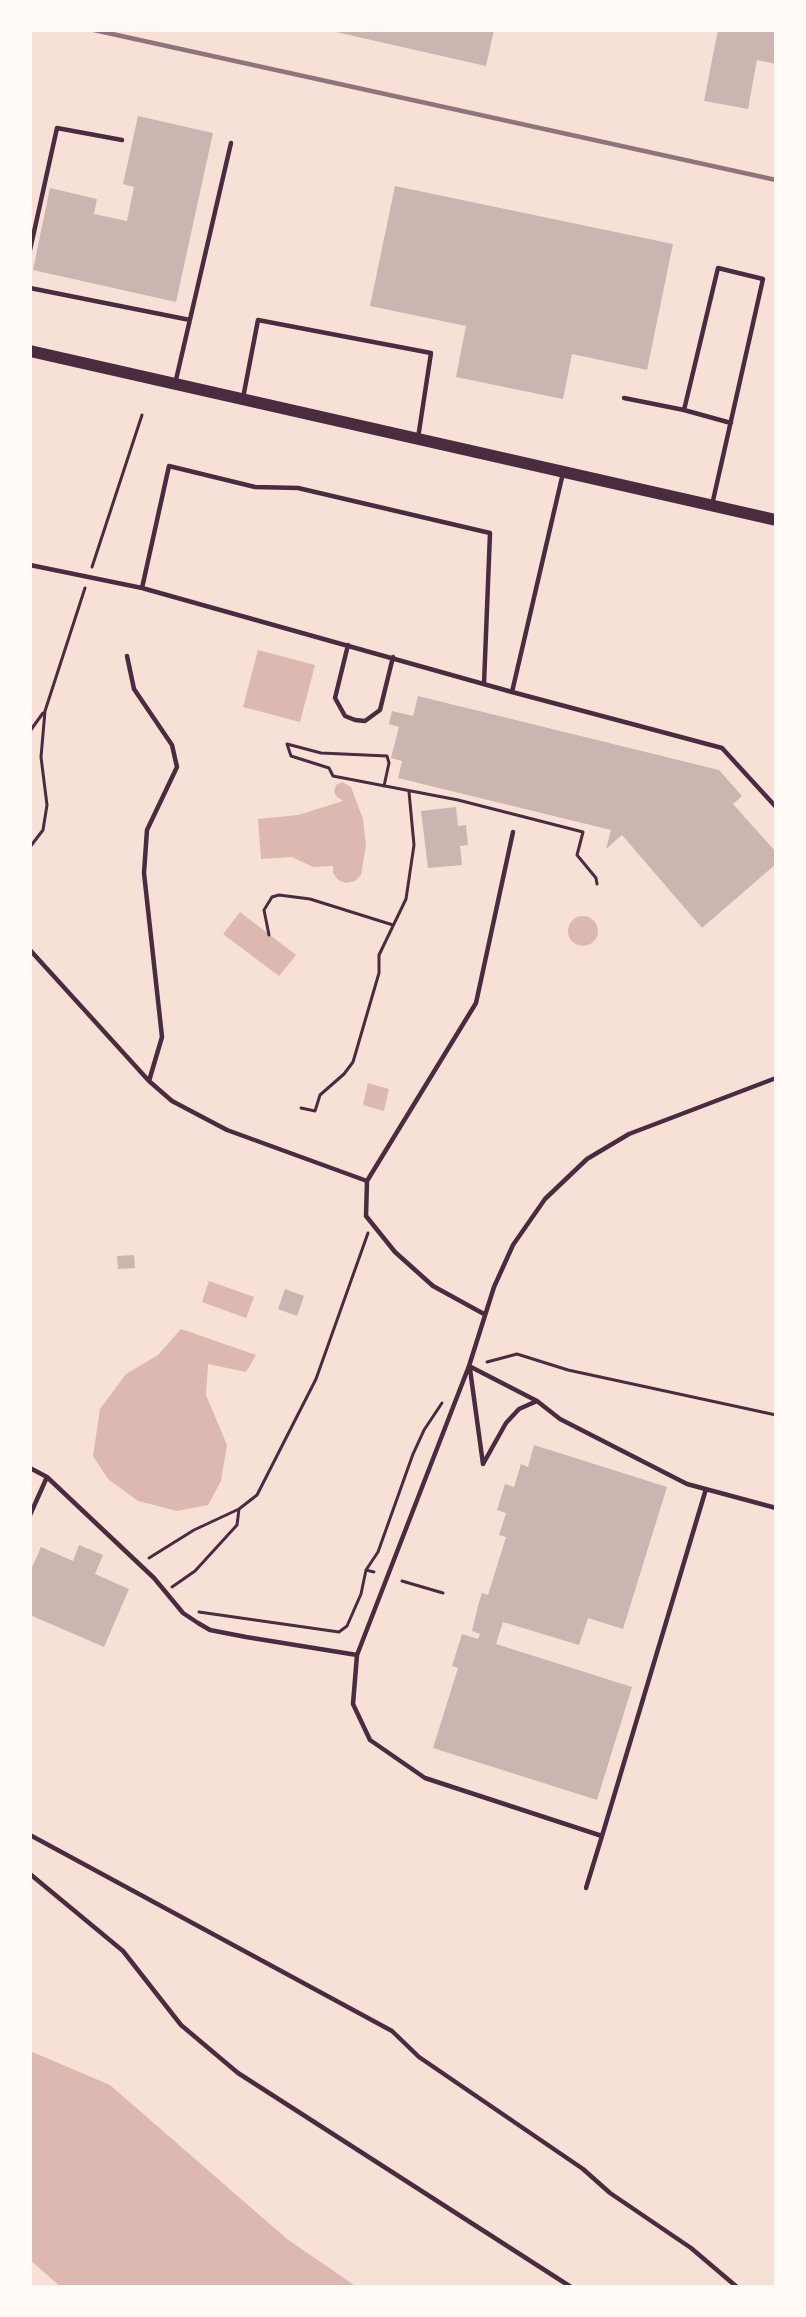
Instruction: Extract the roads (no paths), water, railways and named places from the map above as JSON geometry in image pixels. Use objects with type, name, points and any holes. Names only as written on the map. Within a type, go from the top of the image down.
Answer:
[{"type":"main road","points":[[30,351],[564,470],[776,520]]},
{"type":"lane","points":[[30,250],[57,128],[122,140]]},
{"type":"lane","points":[[175,384],[231,143]]},
{"type":"lane","points":[[684,410],[718,268],[763,279],[712,505]]},
{"type":"lane","points":[[30,288],[190,320]]},
{"type":"lane","points":[[243,399],[258,320],[431,353],[418,438]]},
{"type":"lane","points":[[624,398],[684,410],[731,423]]},
{"type":"lane","points":[[142,588],[169,466],[255,487],[298,488],[490,533],[484,684]]},
{"type":"lane","points":[[512,692],[564,470]]},
{"type":"lane","points":[[30,565],[142,588],[512,692],[722,748],[776,807]]},
{"type":"lane","points":[[348,645],[335,698],[345,716],[355,720],[365,721],[380,710],[393,657]]},
{"type":"lane","points":[[128,656],[134,688],[172,745],[177,768],[147,830],[144,873],[162,1037],[149,1082]]},
{"type":"lane","points":[[484,1314],[433,1286],[396,1252],[366,1216],[367,1181],[476,1003],[513,832]]},
{"type":"lane","points":[[30,950],[149,1082],[172,1101],[227,1130],[367,1181]]},
{"type":"lane","points":[[602,1836],[425,1778],[370,1740],[353,1704],[357,1655],[469,1366],[484,1314],[513,1245],[545,1199],[587,1159],[629,1134],[776,1078]]},
{"type":"lane","points":[[469,1366],[537,1401],[560,1419],[687,1484],[776,1508]]},
{"type":"lane","points":[[469,1366],[483,1464],[506,1423],[519,1409],[537,1401]]},
{"type":"lane","points":[[30,1468],[47,1477],[139,1564],[183,1613],[210,1630],[357,1655]]},
{"type":"lane","points":[[30,1515],[47,1477]]},
{"type":"lane","points":[[586,1888],[706,1489]]},
{"type":"lane","points":[[30,1835],[392,2031],[419,2057],[583,2169],[610,2193],[691,2248],[737,2287]]},
{"type":"lane","points":[[30,1874],[123,1951],[181,2025],[238,2073],[570,2287]]},
{"type":"railway","points":[[94,30],[776,180]]}]
